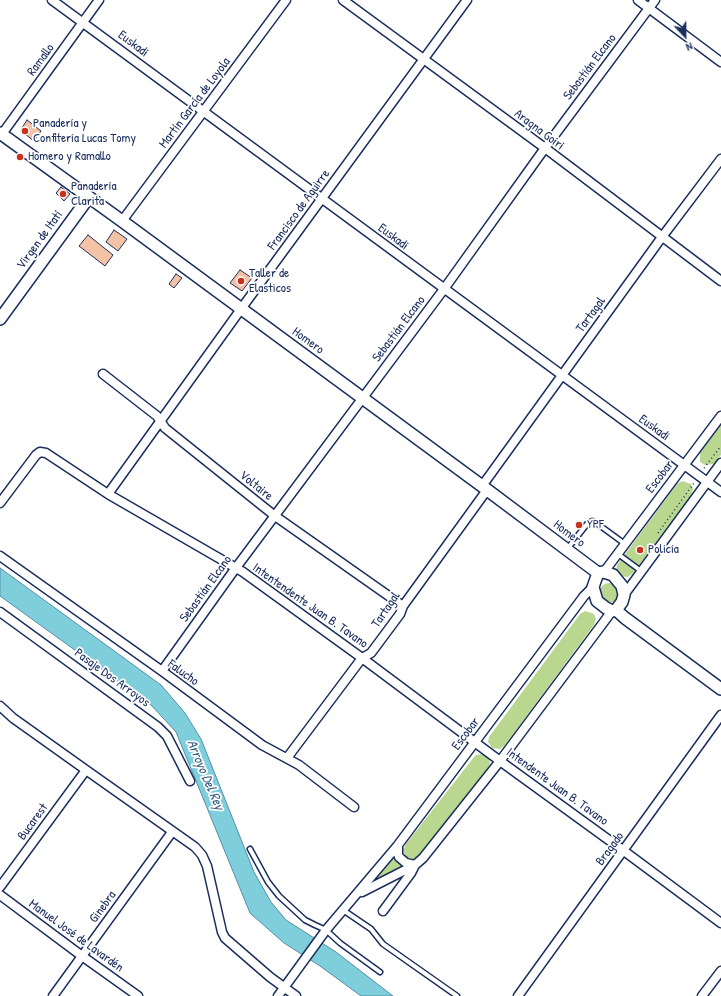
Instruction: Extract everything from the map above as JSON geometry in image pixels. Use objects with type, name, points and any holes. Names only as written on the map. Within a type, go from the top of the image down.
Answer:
[{"type":"main road","name":"Homero","points":[[1,134],[122,221],[485,488],[566,550],[601,573]]},
{"type":"main road","name":"Virgen de Itatí","points":[[0,319],[89,197]]},
{"type":"main road","points":[[614,610],[622,602],[624,595],[622,586],[619,580],[613,575],[601,573],[593,587],[597,601],[606,608],[614,610],[721,690]]},
{"type":"street","name":"Euskadi","points":[[52,0],[721,492]]},
{"type":"street","name":"Ramallo","points":[[1,134],[99,0]]},
{"type":"street","name":"Martín García de Loyola","points":[[122,221],[286,0]]},
{"type":"street","name":"Aragna Goiri","points":[[342,0],[544,148],[721,281]]},
{"type":"street","name":"Francisco de Aguirre","points":[[108,494],[467,0]]},
{"type":"street","points":[[638,0],[721,62]]},
{"type":"street","name":"Sebastián Elcano","points":[[162,671],[235,569],[444,289],[544,148],[655,0]]},
{"type":"street","name":"Tartagal","points":[[287,758],[362,658],[371,653],[400,614],[403,606],[562,376],[662,237],[721,159]]},
{"type":"street","name":"Voltaire","points":[[103,374],[156,416],[165,428],[275,516],[403,606]]},
{"type":"street","name":"Escobar","points":[[601,573],[626,544],[721,416]]},
{"type":"street","name":"Intentendente Juan B. Tavano","points":[[0,503],[36,455],[40,452],[46,453],[108,494],[235,569],[243,572],[475,742]]},
{"type":"street","points":[[624,595],[721,463]]},
{"type":"street","name":"Falucho","points":[[0,556],[162,671],[262,746],[299,765],[354,807]]},
{"type":"street","name":"Escobar","points":[[278,996],[325,931],[398,845],[584,596],[593,587]]},
{"type":"street","name":"Escobar","points":[[357,894],[415,865],[423,858],[500,761],[614,610]]},
{"type":"street","name":"Pasaje Dos Arroyos","points":[[0,612],[158,727],[167,736],[190,781]]},
{"type":"street","points":[[0,706],[14,718],[196,848],[208,866],[222,932],[225,938],[270,977],[296,996]]},
{"type":"street","name":"Bragado","points":[[518,996],[721,716]]},
{"type":"street","name":"Intendente Juan B. Tavano","points":[[475,742],[721,923]]},
{"type":"street","name":"Bucarest","points":[[0,887],[86,770]]},
{"type":"street","name":"Ginebra","points":[[53,996],[172,832]]},
{"type":"street","points":[[398,845],[399,857],[406,863],[415,865]]},
{"type":"street","name":"Escobar","points":[[383,911],[411,873],[415,865]]},
{"type":"street","name":"Manuel José de Lavardén","points":[[0,895],[138,996]]},
{"type":"street","points":[[702,996],[721,971]]},
{"type":"lane","points":[[566,550],[587,524],[592,521],[596,522],[626,544]]},
{"type":"lane","points":[[618,554],[641,572]]},
{"type":"lane","points":[[250,849],[268,882],[279,896],[305,920],[325,931],[380,972]]},
{"type":"lane","points":[[343,910],[371,930],[383,944],[457,996]]},
{"type":"path","points":[[666,538],[657,532],[721,446]]},
{"type":"green space","points":[[721,424],[721,455],[714,464],[705,465],[700,462],[700,453]]},
{"type":"green space","points":[[682,481],[691,484],[693,489],[691,495],[633,573],[628,577],[620,576],[616,571],[617,565],[677,484]]},
{"type":"green space","points":[[609,583],[616,586],[619,593],[616,600],[609,603],[602,600],[599,593],[602,586]]},
{"type":"green space","points":[[585,611],[594,614],[596,619],[594,625],[505,745],[500,749],[492,748],[488,742],[489,737],[580,614]]},
{"type":"green space","points":[[482,754],[489,759],[490,765],[488,768],[420,856],[412,860],[407,858],[403,850],[406,844],[474,757]]},
{"type":"green space","points":[[396,852],[405,866],[378,878],[368,885]]},
{"type":"water","name":"Arroyo Del Rey","points":[[0,568],[161,685],[185,713],[201,739],[254,872],[271,902],[286,920],[336,952],[393,996],[361,996],[320,966],[284,943],[250,913],[176,732],[151,705],[0,596]]},
{"type":"building","points":[[27,120],[41,131],[34,141],[21,131]]},
{"type":"building","name":"Panadería Clarita","points":[[61,187],[70,194],[64,201],[56,193]]},
{"type":"building","points":[[114,230],[127,239],[118,251],[106,242]]},
{"type":"building","points":[[88,235],[113,255],[105,266],[79,246]]},
{"type":"building","name":"Taller de Elasticos","points":[[240,270],[252,278],[242,291],[230,283]]},
{"type":"building","points":[[176,274],[182,278],[174,288],[169,284]]},
{"type":"place","name":"Panadería y Confitería Lucas Tomy","points":[[25,131]]},
{"type":"place","name":"Homero y Ramallo","points":[[20,157]]},
{"type":"place","name":"Panadería Clarita","points":[[63,194]]},
{"type":"place","name":"Taller de Elasticos","points":[[241,281]]},
{"type":"place","name":"YPF","points":[[579,525]]},
{"type":"place","name":"Policía","points":[[640,550]]}]
